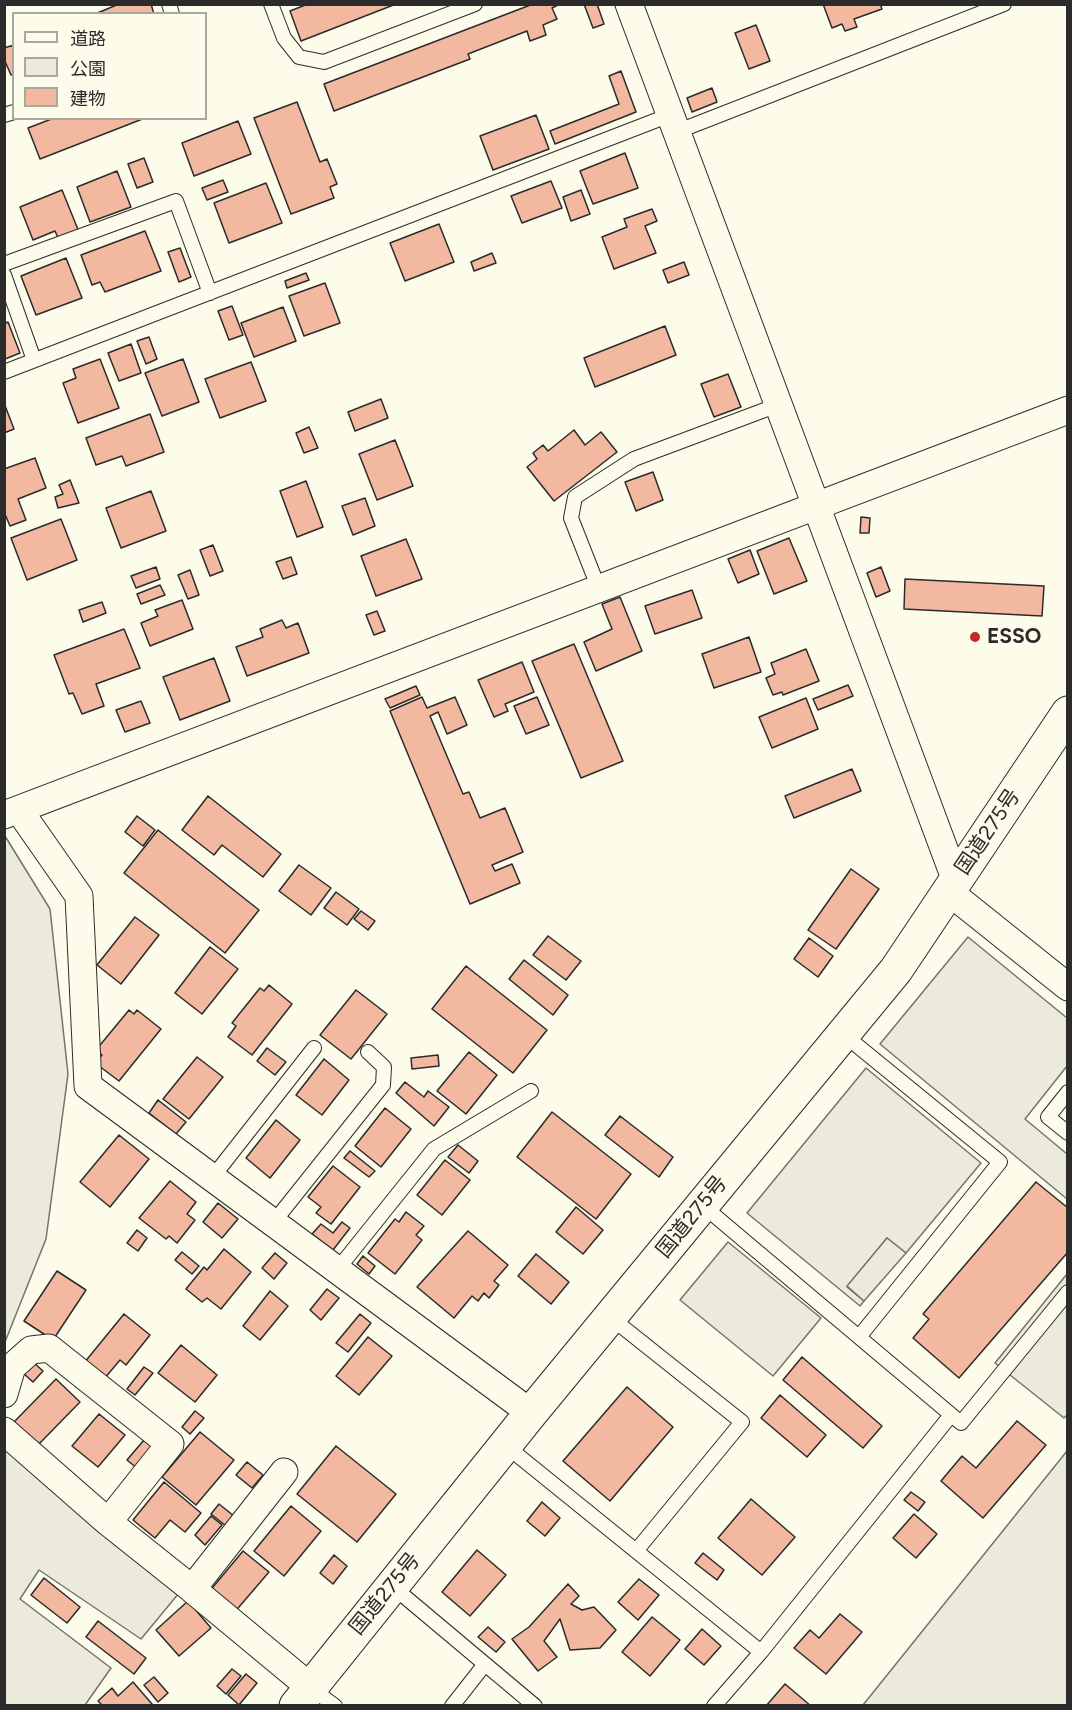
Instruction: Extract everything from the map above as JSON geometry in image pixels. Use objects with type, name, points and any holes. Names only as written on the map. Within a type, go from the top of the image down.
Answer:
[{"type":"highway","name":"国道275号","points":[[314,1699],[392,1586],[531,1413],[896,970],[1068,713]]},
{"type":"street","points":[[629,4],[816,506],[952,886],[1068,987]]},
{"type":"street","points":[[531,1413],[88,1086],[79,896],[12,813],[1068,410]]},
{"type":"street","points":[[4,1394],[12,1367],[31,1350],[49,1348],[170,1444],[108,1522]]},
{"type":"street","points":[[4,1431],[108,1522],[192,1589],[314,1699]]},
{"type":"street","points":[[192,1589],[284,1472]]},
{"type":"lane","points":[[271,4],[284,38],[299,57],[324,62],[439,11],[475,4]]},
{"type":"lane","points":[[4,372],[210,292],[1004,4]]},
{"type":"lane","points":[[4,264],[176,201],[210,292]]},
{"type":"lane","points":[[4,275],[34,360]]},
{"type":"lane","points":[[599,589],[571,518],[575,497],[634,459],[778,405]]},
{"type":"lane","points":[[843,1034],[1000,1162],[859,1337]]},
{"type":"lane","points":[[212,1178],[314,1048]]},
{"type":"lane","points":[[273,1222],[383,1085],[384,1067],[368,1052]]},
{"type":"lane","points":[[337,1270],[434,1149],[531,1091]]},
{"type":"lane","points":[[1068,1092],[1048,1117],[1068,1133]]},
{"type":"lane","points":[[702,1205],[961,1423],[1068,1292]]},
{"type":"lane","points":[[610,1317],[742,1422],[636,1551]]},
{"type":"lane","points":[[714,1706],[951,1415]]},
{"type":"lane","points":[[505,1445],[760,1652]]},
{"type":"lane","points":[[392,1586],[535,1706]]},
{"type":"lane","points":[[452,1706],[485,1664]]},
{"type":"green space","points":[[5,836],[50,909],[68,1074],[46,1239],[5,1342]]},
{"type":"green space","points":[[968,937],[1067,1018],[1067,1066],[1025,1119],[1067,1154],[1067,1199],[880,1044]]},
{"type":"green space","points":[[866,1068],[981,1163],[906,1253],[887,1238],[847,1287],[864,1301],[860,1306],[747,1213]]},
{"type":"green space","points":[[4,1445],[21,1464],[66,1494],[179,1593],[141,1639],[39,1570],[20,1599],[111,1668],[85,1705],[5,1705]]},
{"type":"green space","points":[[1067,1451],[1067,1705],[863,1705]]},
{"type":"shaded area","points":[[887,1238],[906,1253],[864,1301],[847,1286]]},
{"type":"shaded area","points":[[728,1242],[821,1318],[773,1376],[680,1300]]},
{"type":"shaded area","points":[[1067,1274],[1068,1414],[1064,1418],[995,1363]]},
{"type":"building","points":[[119,4],[151,4],[153,12],[100,12]]},
{"type":"building","points":[[308,4],[396,4],[301,41],[290,11]]},
{"type":"building","points":[[533,4],[560,4],[552,8],[557,19],[543,25],[546,35],[530,41],[527,31],[468,54],[470,59],[334,111],[324,84]]},
{"type":"building","points":[[584,4],[597,4],[604,24],[593,28]]},
{"type":"building","points":[[823,4],[880,4],[882,9],[854,19],[857,27],[845,31],[842,24],[832,28]]},
{"type":"building","points":[[756,25],[770,61],[749,69],[735,33]]},
{"type":"building","points":[[12,46],[11,75],[4,59],[4,48]]},
{"type":"building","points":[[621,71],[636,112],[555,144],[550,131],[619,104],[609,76]]},
{"type":"building","points":[[712,88],[717,102],[692,112],[687,98]]},
{"type":"building","points":[[297,102],[320,162],[327,159],[337,184],[330,187],[334,198],[291,214],[254,118]]},
{"type":"building","points":[[536,115],[549,149],[493,170],[480,136]]},
{"type":"building","points":[[49,120],[140,120],[40,159],[28,128]]},
{"type":"building","points":[[238,121],[251,154],[194,176],[182,143]]},
{"type":"building","points":[[625,153],[638,188],[593,204],[580,171]]},
{"type":"building","points":[[144,158],[153,182],[137,188],[128,164]]},
{"type":"building","points":[[117,171],[131,207],[90,222],[77,187]]},
{"type":"building","points":[[223,180],[228,192],[207,200],[202,188]]},
{"type":"building","points":[[551,181],[562,208],[522,223],[511,196]]},
{"type":"building","points":[[266,183],[282,223],[229,243],[214,203]]},
{"type":"building","points":[[62,190],[79,232],[59,240],[55,231],[33,240],[20,207]]},
{"type":"building","points":[[581,190],[590,214],[571,221],[563,197]]},
{"type":"building","points":[[652,209],[657,221],[645,226],[656,253],[614,269],[602,237],[627,227],[624,219]]},
{"type":"building","points":[[439,224],[454,262],[405,281],[390,243]]},
{"type":"building","points":[[145,231],[161,271],[105,292],[100,282],[92,285],[81,255]]},
{"type":"building","points":[[180,248],[191,277],[179,282],[168,252]]},
{"type":"building","points":[[492,253],[496,263],[474,271],[471,262]]},
{"type":"building","points":[[66,258],[82,298],[36,315],[21,276]]},
{"type":"building","points":[[684,262],[689,275],[668,283],[663,270]]},
{"type":"building","points":[[306,273],[309,280],[287,288],[285,281]]},
{"type":"building","points":[[325,283],[340,323],[304,336],[289,296]]},
{"type":"building","points":[[232,306],[243,335],[229,340],[218,311]]},
{"type":"building","points":[[283,307],[296,341],[254,357],[241,323]]},
{"type":"building","points":[[8,322],[20,353],[5,359],[4,324]]},
{"type":"building","points":[[665,326],[676,355],[595,387],[584,358]]},
{"type":"building","points":[[149,337],[157,359],[146,364],[137,341]]},
{"type":"building","points":[[131,344],[141,373],[119,381],[108,353]]},
{"type":"building","points":[[100,359],[119,408],[78,423],[63,383],[76,378],[73,369]]},
{"type":"building","points":[[183,359],[199,402],[162,416],[145,373]]},
{"type":"building","points":[[251,362],[266,401],[220,418],[205,379]]},
{"type":"building","points":[[728,374],[741,407],[714,417],[701,384]]},
{"type":"building","points":[[381,399],[388,418],[355,431],[348,412]]},
{"type":"building","points":[[4,403],[14,429],[4,433]]},
{"type":"building","points":[[150,414],[164,452],[126,466],[122,456],[96,465],[86,438]]},
{"type":"building","points":[[309,427],[318,448],[304,453],[296,433]]},
{"type":"building","points":[[574,430],[585,445],[601,432],[617,452],[554,501],[527,467],[537,459],[533,453],[543,445],[548,451]]},
{"type":"building","points":[[395,440],[413,486],[377,500],[359,454]]},
{"type":"building","points":[[35,458],[46,488],[18,499],[26,520],[10,526],[4,512],[4,469]]},
{"type":"building","points":[[653,472],[663,500],[636,511],[625,482]]},
{"type":"building","points":[[70,480],[79,503],[58,508],[55,497],[63,494],[59,485]]},
{"type":"building","points":[[306,481],[323,527],[297,537],[280,491]]},
{"type":"building","points":[[151,491],[166,531],[121,548],[106,508]]},
{"type":"building","points":[[365,498],[375,526],[353,535],[342,506]]},
{"type":"building","points":[[861,517],[870,518],[869,533],[860,533]]},
{"type":"building","points":[[61,519],[77,560],[27,580],[11,538]]},
{"type":"building","points":[[789,538],[807,581],[774,594],[757,551]]},
{"type":"building","points":[[406,539],[422,579],[376,596],[361,556]]},
{"type":"building","points":[[213,545],[223,571],[210,576],[200,550]]},
{"type":"building","points":[[750,550],[759,574],[738,583],[728,559]]},
{"type":"building","points":[[291,557],[297,574],[283,579],[276,562]]},
{"type":"building","points":[[156,567],[160,579],[136,588],[131,576]]},
{"type":"building","points":[[881,567],[890,591],[876,597],[867,573]]},
{"type":"building","points":[[190,570],[199,595],[188,599],[178,575]]},
{"type":"building","points":[[905,579],[1044,586],[1042,616],[904,609]]},
{"type":"building","points":[[160,585],[165,595],[141,604],[137,594]]},
{"type":"building","points":[[692,590],[702,618],[655,634],[645,606]]},
{"type":"building","points":[[620,597],[642,651],[596,671],[584,642],[612,629],[602,604]]},
{"type":"building","points":[[182,600],[193,629],[150,646],[141,623],[158,616],[155,610]]},
{"type":"building","points":[[102,602],[106,613],[83,622],[79,610]]},
{"type":"building","points":[[377,611],[385,631],[374,635],[366,615]]},
{"type":"building","points":[[282,620],[286,628],[298,623],[309,653],[247,676],[236,647],[263,637],[260,629]]},
{"type":"building","points":[[124,629],[140,668],[96,684],[104,706],[82,714],[73,693],[69,694],[54,655]]},
{"type":"building","points":[[749,637],[761,672],[714,688],[702,654]]},
{"type":"building","points":[[574,644],[623,761],[581,778],[532,661]]},
{"type":"building","points":[[806,649],[819,681],[783,695],[782,692],[773,695],[766,678],[775,674],[771,663]]},
{"type":"building","points":[[214,658],[230,701],[180,720],[163,677]]},
{"type":"building","points":[[522,662],[534,692],[505,704],[508,711],[494,717],[478,680]]},
{"type":"building","points":[[848,685],[853,696],[818,710],[813,699]]},
{"type":"building","points":[[416,686],[420,695],[390,708],[385,699]]},
{"type":"building","points":[[422,697],[427,708],[455,697],[467,725],[447,734],[438,712],[430,716],[463,794],[469,792],[480,818],[505,808],[523,852],[492,865],[495,871],[512,864],[520,883],[470,904],[390,711]]},
{"type":"building","points":[[537,697],[549,725],[526,734],[514,706]]},
{"type":"building","points":[[806,698],[818,729],[772,748],[759,717]]},
{"type":"building","points":[[141,701],[150,723],[125,732],[116,710]]},
{"type":"building","points":[[852,769],[861,791],[794,818],[785,796]]},
{"type":"building","points":[[208,796],[281,854],[263,877],[222,845],[214,855],[182,830]]},
{"type":"building","points":[[137,816],[155,830],[143,846],[125,832]]},
{"type":"building","points":[[158,830],[259,910],[225,953],[124,873]]},
{"type":"building","points":[[299,865],[331,888],[311,915],[279,891]]},
{"type":"building","points":[[851,869],[879,889],[836,949],[808,930]]},
{"type":"building","points":[[336,892],[359,909],[347,925],[324,908]]},
{"type":"building","points":[[361,911],[375,921],[368,930],[354,919]]},
{"type":"building","points":[[135,917],[159,935],[121,984],[97,965]]},
{"type":"building","points":[[548,936],[581,961],[566,980],[533,955]]},
{"type":"building","points":[[809,938],[833,956],[818,977],[794,959]]},
{"type":"building","points":[[210,947],[238,969],[202,1014],[175,993]]},
{"type":"building","points":[[524,960],[568,995],[553,1015],[509,979]]},
{"type":"building","points":[[466,966],[547,1030],[513,1073],[432,1009]]},
{"type":"building","points":[[269,985],[292,1004],[252,1055],[228,1037],[236,1026],[232,1023],[260,988],[264,991]]},
{"type":"building","points":[[356,990],[387,1014],[351,1059],[320,1035]]},
{"type":"building","points":[[129,1010],[134,1014],[137,1010],[161,1029],[119,1081],[95,1063],[102,1055],[96,1050]]},
{"type":"building","points":[[267,1048],[286,1062],[275,1075],[257,1061]]},
{"type":"building","points":[[469,1052],[497,1075],[466,1114],[437,1091]]},
{"type":"building","points":[[438,1055],[439,1066],[412,1069],[411,1058]]},
{"type":"building","points":[[197,1057],[223,1077],[189,1119],[163,1099]]},
{"type":"building","points":[[324,1059],[349,1080],[322,1115],[296,1095]]},
{"type":"building","points":[[405,1082],[424,1097],[428,1091],[449,1107],[434,1126],[396,1093]]},
{"type":"building","points":[[158,1100],[186,1122],[176,1134],[149,1113]]},
{"type":"building","points":[[385,1108],[411,1129],[381,1167],[355,1146]]},
{"type":"building","points":[[552,1112],[631,1174],[596,1219],[517,1157]]},
{"type":"building","points":[[620,1116],[673,1157],[659,1177],[605,1135]]},
{"type":"building","points":[[276,1120],[300,1140],[270,1178],[246,1158]]},
{"type":"building","points":[[119,1135],[149,1159],[110,1207],[80,1182]]},
{"type":"building","points":[[458,1145],[478,1161],[469,1173],[448,1157]]},
{"type":"building","points":[[350,1151],[375,1171],[369,1177],[344,1158]]},
{"type":"building","points":[[445,1160],[470,1180],[442,1215],[417,1195]]},
{"type":"building","points":[[333,1166],[360,1187],[331,1224],[316,1213],[321,1207],[308,1197]]},
{"type":"building","points":[[170,1181],[196,1202],[187,1214],[195,1220],[177,1243],[169,1236],[166,1239],[139,1218]]},
{"type":"building","points":[[1036,1182],[1068,1208],[1068,1252],[959,1378],[913,1338],[929,1319],[923,1314]]},
{"type":"building","points":[[218,1203],[238,1219],[222,1238],[203,1222]]},
{"type":"building","points":[[576,1207],[603,1230],[583,1254],[556,1232]]},
{"type":"building","points":[[406,1212],[424,1226],[416,1235],[422,1240],[395,1274],[368,1253],[395,1219],[399,1222]]},
{"type":"building","points":[[342,1222],[350,1228],[333,1250],[312,1234],[321,1224],[333,1233]]},
{"type":"building","points":[[137,1230],[147,1238],[138,1251],[127,1243]]},
{"type":"building","points":[[468,1231],[508,1265],[494,1281],[499,1285],[489,1298],[484,1293],[478,1301],[472,1296],[454,1318],[417,1287]]},
{"type":"building","points":[[224,1249],[251,1272],[221,1309],[207,1298],[202,1302],[186,1289],[204,1267],[207,1270]]},
{"type":"building","points":[[182,1252],[199,1266],[192,1274],[175,1260]]},
{"type":"building","points":[[275,1253],[287,1263],[274,1279],[262,1268]]},
{"type":"building","points":[[536,1254],[569,1282],[551,1304],[518,1276]]},
{"type":"building","points":[[363,1256],[375,1266],[369,1274],[357,1264]]},
{"type":"building","points":[[57,1271],[86,1290],[53,1340],[24,1321]]},
{"type":"building","points":[[327,1289],[339,1298],[321,1320],[310,1310]]},
{"type":"building","points":[[270,1291],[288,1306],[260,1340],[243,1326]]},
{"type":"building","points":[[124,1314],[150,1335],[126,1365],[120,1360],[104,1379],[84,1363]]},
{"type":"building","points":[[360,1314],[371,1323],[348,1352],[336,1343]]},
{"type":"building","points":[[368,1337],[392,1356],[359,1395],[336,1376]]},
{"type":"building","points":[[181,1345],[217,1375],[195,1402],[158,1373]]},
{"type":"building","points":[[802,1357],[882,1426],[863,1448],[783,1380]]},
{"type":"building","points":[[33,1362],[43,1371],[33,1382],[23,1373]]},
{"type":"building","points":[[144,1367],[153,1373],[135,1395],[127,1389]]},
{"type":"building","points":[[56,1379],[80,1402],[38,1445],[14,1422]]},
{"type":"building","points":[[627,1387],[673,1427],[610,1501],[563,1461]]},
{"type":"building","points":[[780,1395],[826,1435],[807,1457],[761,1418]]},
{"type":"building","points":[[195,1411],[204,1418],[190,1434],[182,1427]]},
{"type":"building","points":[[99,1414],[125,1435],[98,1467],[72,1446]]},
{"type":"building","points":[[1017,1421],[1046,1445],[983,1518],[941,1481],[962,1456],[976,1468]]},
{"type":"building","points":[[200,1432],[234,1460],[196,1505],[162,1477]]},
{"type":"building","points":[[144,1440],[155,1449],[138,1469],[127,1460]]},
{"type":"building","points":[[336,1446],[396,1494],[357,1542],[297,1494]]},
{"type":"building","points":[[247,1462],[263,1475],[252,1488],[236,1475]]},
{"type":"building","points":[[164,1482],[201,1513],[185,1532],[170,1520],[155,1538],[133,1520]]},
{"type":"building","points":[[911,1492],[925,1502],[918,1511],[904,1500]]},
{"type":"building","points":[[751,1499],[795,1537],[762,1575],[718,1538]]},
{"type":"building","points":[[542,1502],[560,1518],[545,1536],[527,1521]]},
{"type":"building","points":[[219,1504],[234,1516],[226,1526],[211,1514]]},
{"type":"building","points":[[291,1506],[321,1531],[284,1576],[254,1551]]},
{"type":"building","points":[[914,1514],[937,1534],[916,1558],[893,1538]]},
{"type":"building","points":[[211,1516],[222,1525],[205,1545],[195,1535]]},
{"type":"building","points":[[477,1550],[506,1575],[470,1616],[442,1592]]},
{"type":"building","points":[[243,1551],[269,1572],[233,1614],[208,1593]]},
{"type":"building","points":[[703,1553],[724,1570],[717,1580],[695,1563]]},
{"type":"building","points":[[334,1555],[347,1566],[333,1584],[320,1573]]},
{"type":"building","points":[[44,1578],[80,1607],[67,1623],[31,1595]]},
{"type":"building","points":[[639,1579],[659,1595],[638,1620],[618,1602]]},
{"type":"building","points":[[568,1584],[579,1596],[571,1604],[582,1610],[594,1607],[616,1630],[600,1648],[570,1650],[560,1619],[544,1641],[557,1657],[538,1671],[512,1639],[529,1627]]},
{"type":"building","points":[[188,1601],[211,1628],[179,1656],[156,1630]]},
{"type":"building","points":[[840,1614],[862,1632],[826,1674],[794,1648],[810,1630],[819,1638]]},
{"type":"building","points":[[652,1617],[680,1640],[650,1676],[622,1652]]},
{"type":"building","points":[[98,1621],[146,1658],[134,1674],[86,1637]]},
{"type":"building","points":[[488,1627],[505,1642],[496,1652],[478,1637]]},
{"type":"building","points":[[702,1629],[721,1646],[704,1665],[685,1649]]},
{"type":"building","points":[[232,1669],[241,1676],[226,1694],[217,1686]]},
{"type":"building","points":[[246,1674],[257,1683],[239,1705],[228,1695]]},
{"type":"building","points":[[154,1677],[168,1693],[158,1702],[144,1685]]},
{"type":"building","points":[[133,1682],[152,1704],[150,1706],[103,1706],[98,1701],[112,1688],[118,1696]]},
{"type":"building","points":[[785,1684],[811,1706],[766,1706]]},
{"type":"place","name":"ESSO","points":[[975,637]]}]
